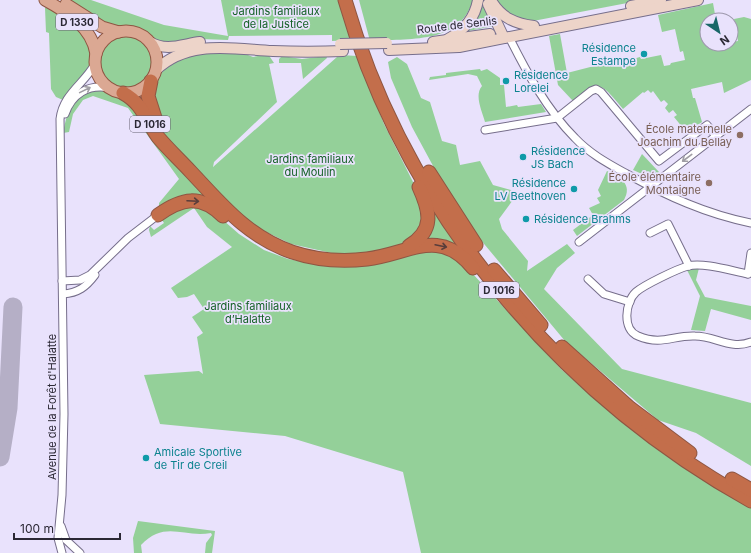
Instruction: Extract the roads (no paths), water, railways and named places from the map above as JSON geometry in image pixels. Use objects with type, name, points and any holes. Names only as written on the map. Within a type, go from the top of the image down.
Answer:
[{"type":"highway","name":"D 1016","points":[[344,0],[364,55],[428,211],[428,223],[423,234],[415,242],[402,250]]},
{"type":"highway","name":"D 1016","points":[[353,0],[372,54],[402,124],[448,204],[501,278],[557,342],[609,391],[683,448],[751,490]]},
{"type":"highway","name":"D 1016","points":[[153,75],[148,96],[152,112],[163,136],[178,157]]},
{"type":"highway","name":"D 1016","points":[[123,93],[138,104],[159,138],[238,221],[261,238],[285,249],[312,257],[346,260],[373,258],[418,246],[432,245],[455,251],[470,264],[507,309],[547,344]]},
{"type":"highway","name":"D 1016","points":[[386,110],[421,177],[453,228],[501,293],[547,344],[581,378],[639,427],[690,463],[751,501]]},
{"type":"highway","points":[[158,215],[178,203],[188,200],[202,202],[214,208],[248,237],[263,244],[285,249]]},
{"type":"main road","name":"D 1330","points":[[45,0],[70,15],[81,25],[91,38],[95,59]]},
{"type":"main road","name":"D 1330","points":[[60,0],[102,27],[119,32]]},
{"type":"main road","points":[[442,42],[456,34],[467,24],[475,13],[478,0]]},
{"type":"main road","points":[[505,35],[534,26],[661,0]]},
{"type":"main road","points":[[505,35],[698,0]]},
{"type":"main road","points":[[490,1],[511,21],[534,26]]},
{"type":"main road","points":[[490,1],[505,35]]},
{"type":"main road","points":[[341,48],[208,42],[159,47],[136,32],[119,32],[104,40],[95,59],[99,78],[109,88],[123,93],[137,91],[175,56],[201,48],[288,52],[341,48],[388,47]]},
{"type":"main road","name":"Route de Senlis","points":[[388,47],[505,35]]},
{"type":"main road","name":"Route de Senlis","points":[[388,47],[454,48],[505,35]]},
{"type":"main road","points":[[150,42],[156,55],[153,75]]},
{"type":"street","points":[[505,35],[557,118],[574,137],[591,152],[649,186],[701,209],[751,223]]},
{"type":"street","name":"Avenue de la Forêt d'Halatte","points":[[62,553],[58,538],[61,520],[64,434],[60,119],[64,104],[71,92],[88,76],[95,59]]},
{"type":"street","name":"Avenue de la Forêt d'Halatte","points":[[60,133],[65,112],[74,98],[91,88],[109,88]]},
{"type":"street","points":[[485,130],[557,118],[592,90],[596,89],[601,92],[660,161],[707,125],[716,136]]},
{"type":"street","points":[[579,242],[649,186],[751,109]]},
{"type":"street","points":[[63,294],[72,293],[83,288],[128,238],[158,215]]},
{"type":"street","points":[[650,233],[668,224],[689,266]]},
{"type":"street","points":[[751,253],[749,275],[701,266],[689,266],[637,291],[630,302],[627,325],[631,332],[640,337],[660,341],[696,336],[734,345],[751,342]]},
{"type":"street","points":[[62,281],[84,279],[101,267]]},
{"type":"street","points":[[588,279],[604,294],[630,302]]},
{"type":"street","name":"Avenue de la Forêt d'Halatte","points":[[61,520],[66,540],[80,553]]},
{"type":"place","name":"Résidence Estampe","points":[[644,54]]},
{"type":"place","name":"Résidence Lorelei","points":[[506,81]]},
{"type":"place","name":"École maternelle Joachim du Bellay","points":[[740,135]]},
{"type":"place","name":"Résidence JS Bach","points":[[523,157]]},
{"type":"place","name":"École élémentaire Montaigne","points":[[709,183]]},
{"type":"place","name":"Résidence LV Beethoven","points":[[574,189]]},
{"type":"place","name":"Résidence Brahms","points":[[526,219]]},
{"type":"place","name":"Amicale Sportive de Tir de Creil","points":[[146,458]]},
{"type":"park label","name":"Jardins familiaux de la Justice","points":[[276,17]]},
{"type":"park label","name":"Jardins familiaux du Moulin","points":[[310,165]]},
{"type":"park label","name":"Jardins familiaux d’Halatte","points":[[248,312]]}]
